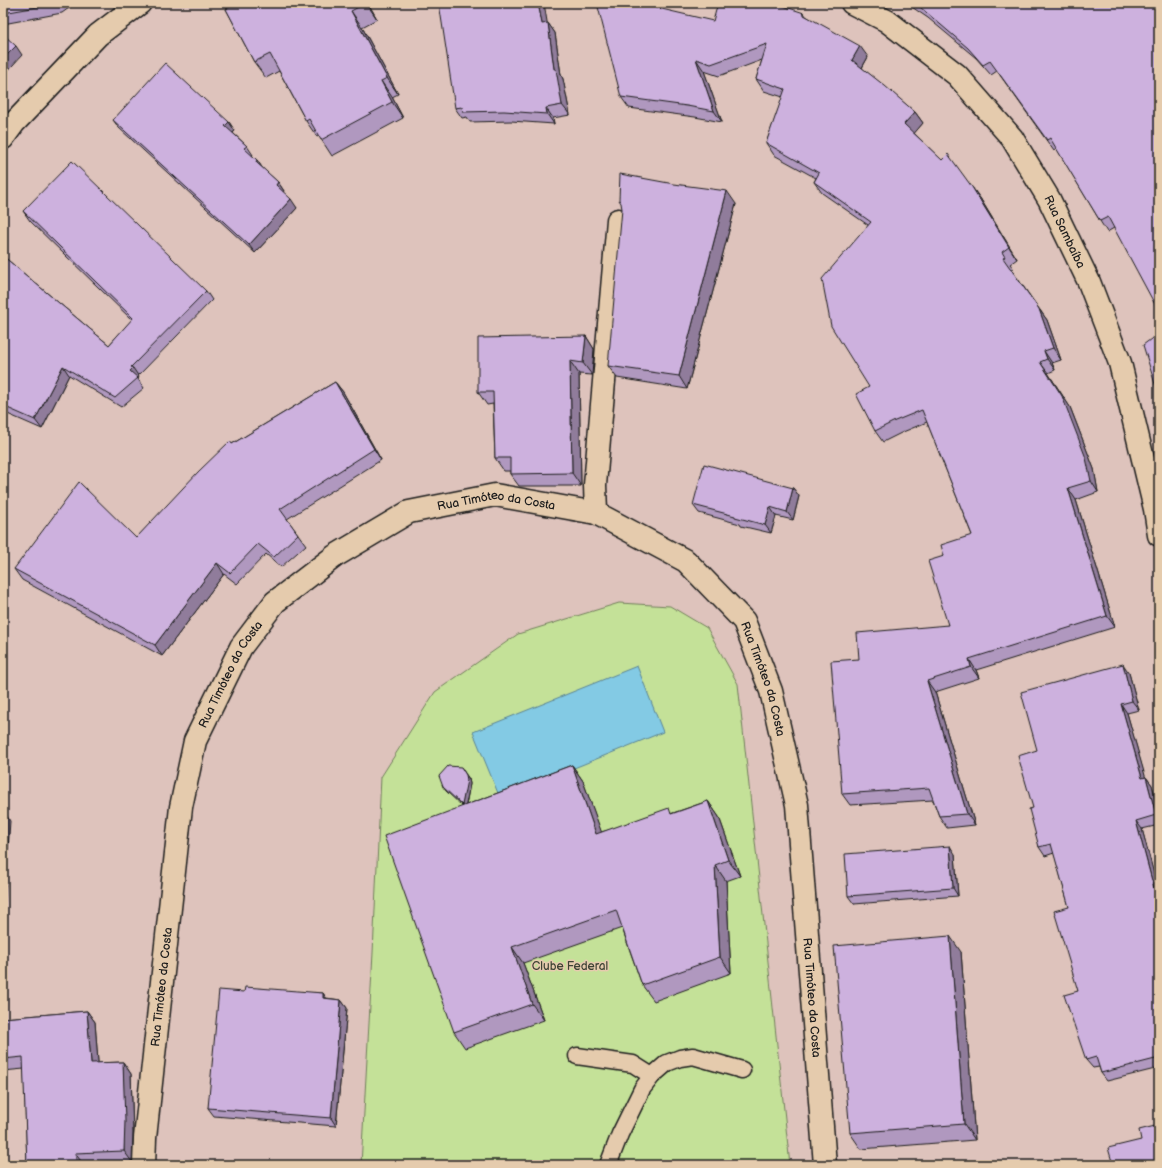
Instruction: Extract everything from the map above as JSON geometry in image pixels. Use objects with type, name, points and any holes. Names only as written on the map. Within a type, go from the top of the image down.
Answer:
[{"type":"street","points":[[3,138],[14,123],[98,35],[140,3]]},
{"type":"street","name":"Rua Sambaíba","points":[[852,3],[887,21],[957,75],[1012,138],[1049,199],[1089,282],[1120,363],[1157,508],[1159,535]]},
{"type":"street","points":[[596,513],[595,485],[618,220]]},
{"type":"street","name":"Rua Timóteo da Costa","points":[[144,1165],[146,1130],[181,807],[195,741],[241,647],[275,602],[335,556],[409,512],[495,495],[596,513],[686,561],[744,621],[771,691],[797,805],[825,1165]]},
{"type":"lane","points":[[577,1056],[633,1064],[652,1076]]},
{"type":"lane","points":[[608,1165],[620,1134],[642,1088],[652,1076],[667,1063],[680,1058],[693,1056],[742,1070]]},
{"type":"green space","name":"Clube Federal","points":[[619,603],[670,606],[707,628],[738,684],[790,1165],[361,1165],[381,777],[435,692],[518,634]]},
{"type":"water","points":[[637,666],[663,732],[500,798],[473,732]]},
{"type":"building","points":[[3,3],[57,3],[3,13]]},
{"type":"building","points":[[237,3],[366,3],[351,11],[387,78],[381,81],[392,102],[321,140],[309,119],[306,121],[270,54],[254,62],[226,9]]},
{"type":"building","points":[[439,3],[538,3],[542,24],[548,23],[554,69],[556,69],[562,105],[546,108],[547,114],[504,111],[463,112],[462,107],[455,108]]},
{"type":"building","points":[[597,3],[636,3],[713,21],[718,3],[774,3],[804,13],[804,15],[860,46],[852,60],[915,112],[904,124],[942,160],[948,154],[972,187],[1009,247],[1002,252],[1005,257],[1003,258],[1039,309],[1053,348],[1044,351],[1047,359],[1040,362],[1062,396],[1086,458],[1091,481],[1068,488],[1107,616],[969,659],[971,667],[927,681],[967,814],[939,816],[929,788],[842,794],[831,661],[859,659],[857,633],[948,625],[928,561],[944,556],[941,545],[972,535],[922,410],[875,431],[856,394],[869,387],[831,326],[822,279],[871,222],[814,182],[819,173],[766,143],[785,89],[756,79],[767,44],[711,64],[696,59],[714,111],[621,97]]},
{"type":"building","points":[[914,3],[1159,3],[1159,312],[1108,217],[1100,221],[1050,138],[1047,140],[990,61],[983,65],[968,48]]},
{"type":"building","points":[[3,34],[16,46],[3,59]]},
{"type":"building","points":[[165,63],[229,122],[225,126],[247,146],[244,148],[257,160],[256,162],[278,182],[276,185],[291,199],[249,245],[113,120]]},
{"type":"building","points":[[72,161],[206,291],[131,367],[133,368],[130,371],[138,378],[115,398],[63,366],[35,420],[3,406],[3,256],[109,345],[133,318],[23,211]]},
{"type":"building","points":[[620,174],[674,184],[727,191],[679,376],[608,366],[622,209],[619,200]]},
{"type":"building","points":[[1159,333],[1159,397],[1143,345]]},
{"type":"building","points":[[586,336],[583,363],[570,361],[572,473],[510,474],[510,458],[495,458],[493,392],[478,392],[478,338]]},
{"type":"building","points":[[335,382],[374,449],[280,509],[298,534],[274,557],[258,544],[230,573],[217,563],[155,645],[14,569],[79,482],[136,538],[198,472],[230,441],[232,444]]},
{"type":"building","points":[[704,464],[793,488],[787,512],[770,507],[765,525],[693,505]]},
{"type":"building","points":[[1123,664],[1132,701],[1121,704],[1142,778],[1146,777],[1156,815],[1136,821],[1154,888],[1159,886],[1159,1058],[1101,1073],[1096,1057],[1086,1060],[1064,995],[1078,991],[1054,911],[1069,907],[1051,844],[1039,847],[1029,809],[1033,808],[1018,756],[1037,750],[1021,692]]},
{"type":"building","points":[[572,765],[596,834],[669,808],[671,814],[708,801],[728,860],[715,865],[720,957],[642,985],[616,910],[512,947],[532,1004],[454,1032],[384,836]]},
{"type":"building","points":[[448,766],[461,767],[466,775],[467,780],[462,805],[443,787],[439,776]]},
{"type":"building","points":[[950,846],[953,888],[848,896],[845,854]]},
{"type":"building","points":[[950,936],[964,1124],[850,1133],[834,946]]},
{"type":"building","points":[[245,987],[323,993],[323,998],[341,1000],[331,1118],[208,1108],[219,990],[244,992]]},
{"type":"building","points":[[87,1011],[91,1063],[123,1062],[125,1121],[124,1151],[75,1153],[77,1165],[27,1165],[23,1057],[3,1059],[3,1018]]},
{"type":"building","points":[[1159,1125],[1159,1164],[1113,1165],[1108,1148],[1141,1140],[1139,1130]]}]
